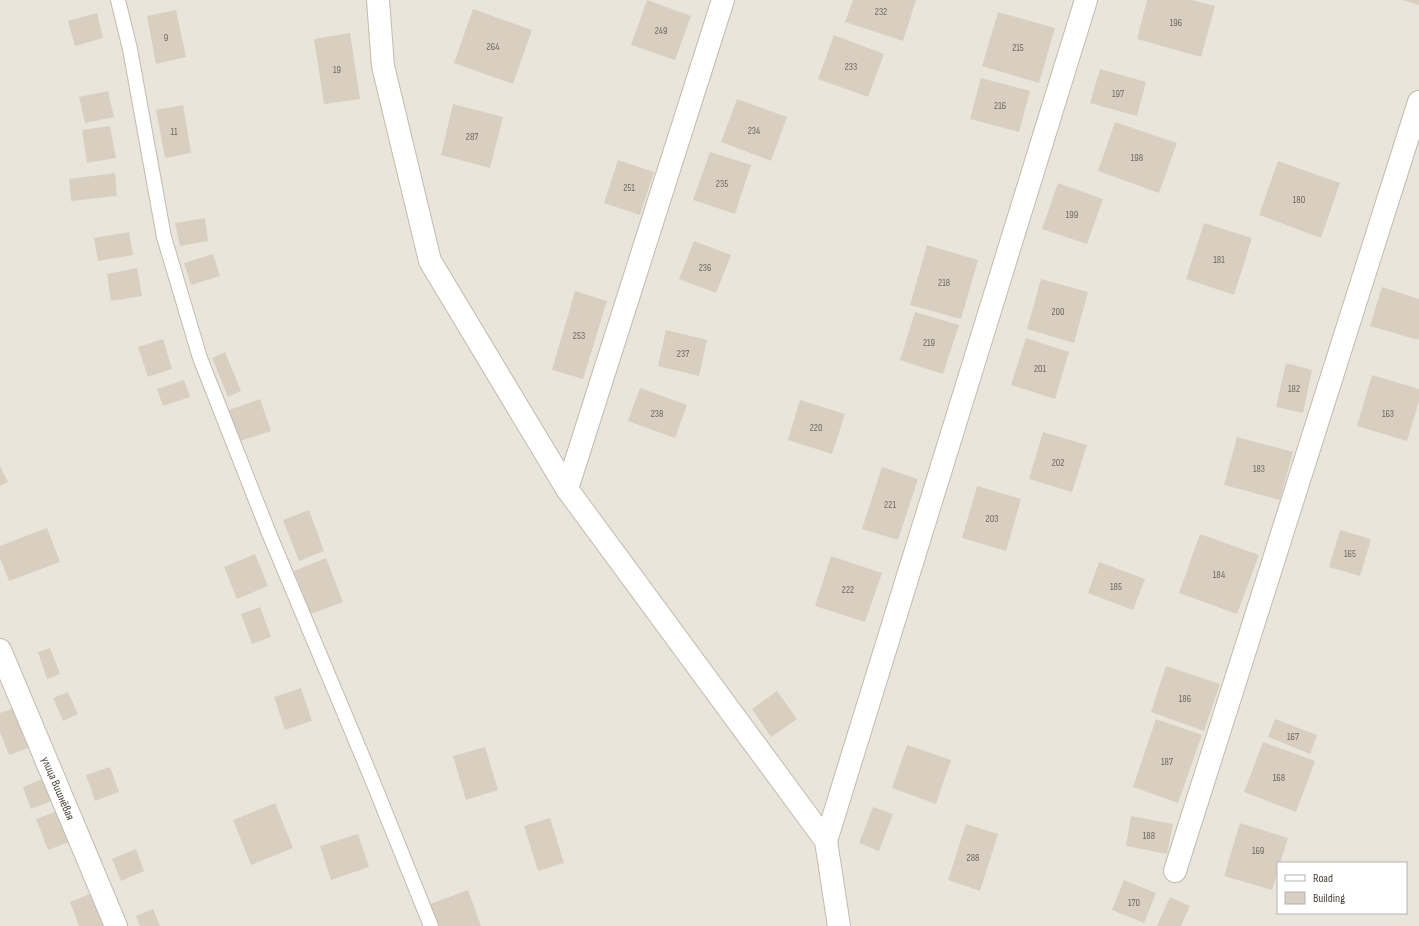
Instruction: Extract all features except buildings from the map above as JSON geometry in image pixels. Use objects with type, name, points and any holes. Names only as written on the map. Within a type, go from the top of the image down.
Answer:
[{"type":"street","points":[[378,0],[383,66],[430,261],[567,489],[826,841]]},
{"type":"street","points":[[567,489],[723,0]]},
{"type":"street","points":[[839,926],[826,841],[1086,0]]},
{"type":"street","points":[[1175,871],[1419,102]]},
{"type":"street","name":"улица Вишнёвая","points":[[0,650],[116,926]]},
{"type":"lane","points":[[118,0],[130,49],[164,237],[200,358],[268,531],[368,770],[431,926]]},
{"type":"shaded area","points":[[0,0],[1419,0],[1419,926],[0,926]]}]
